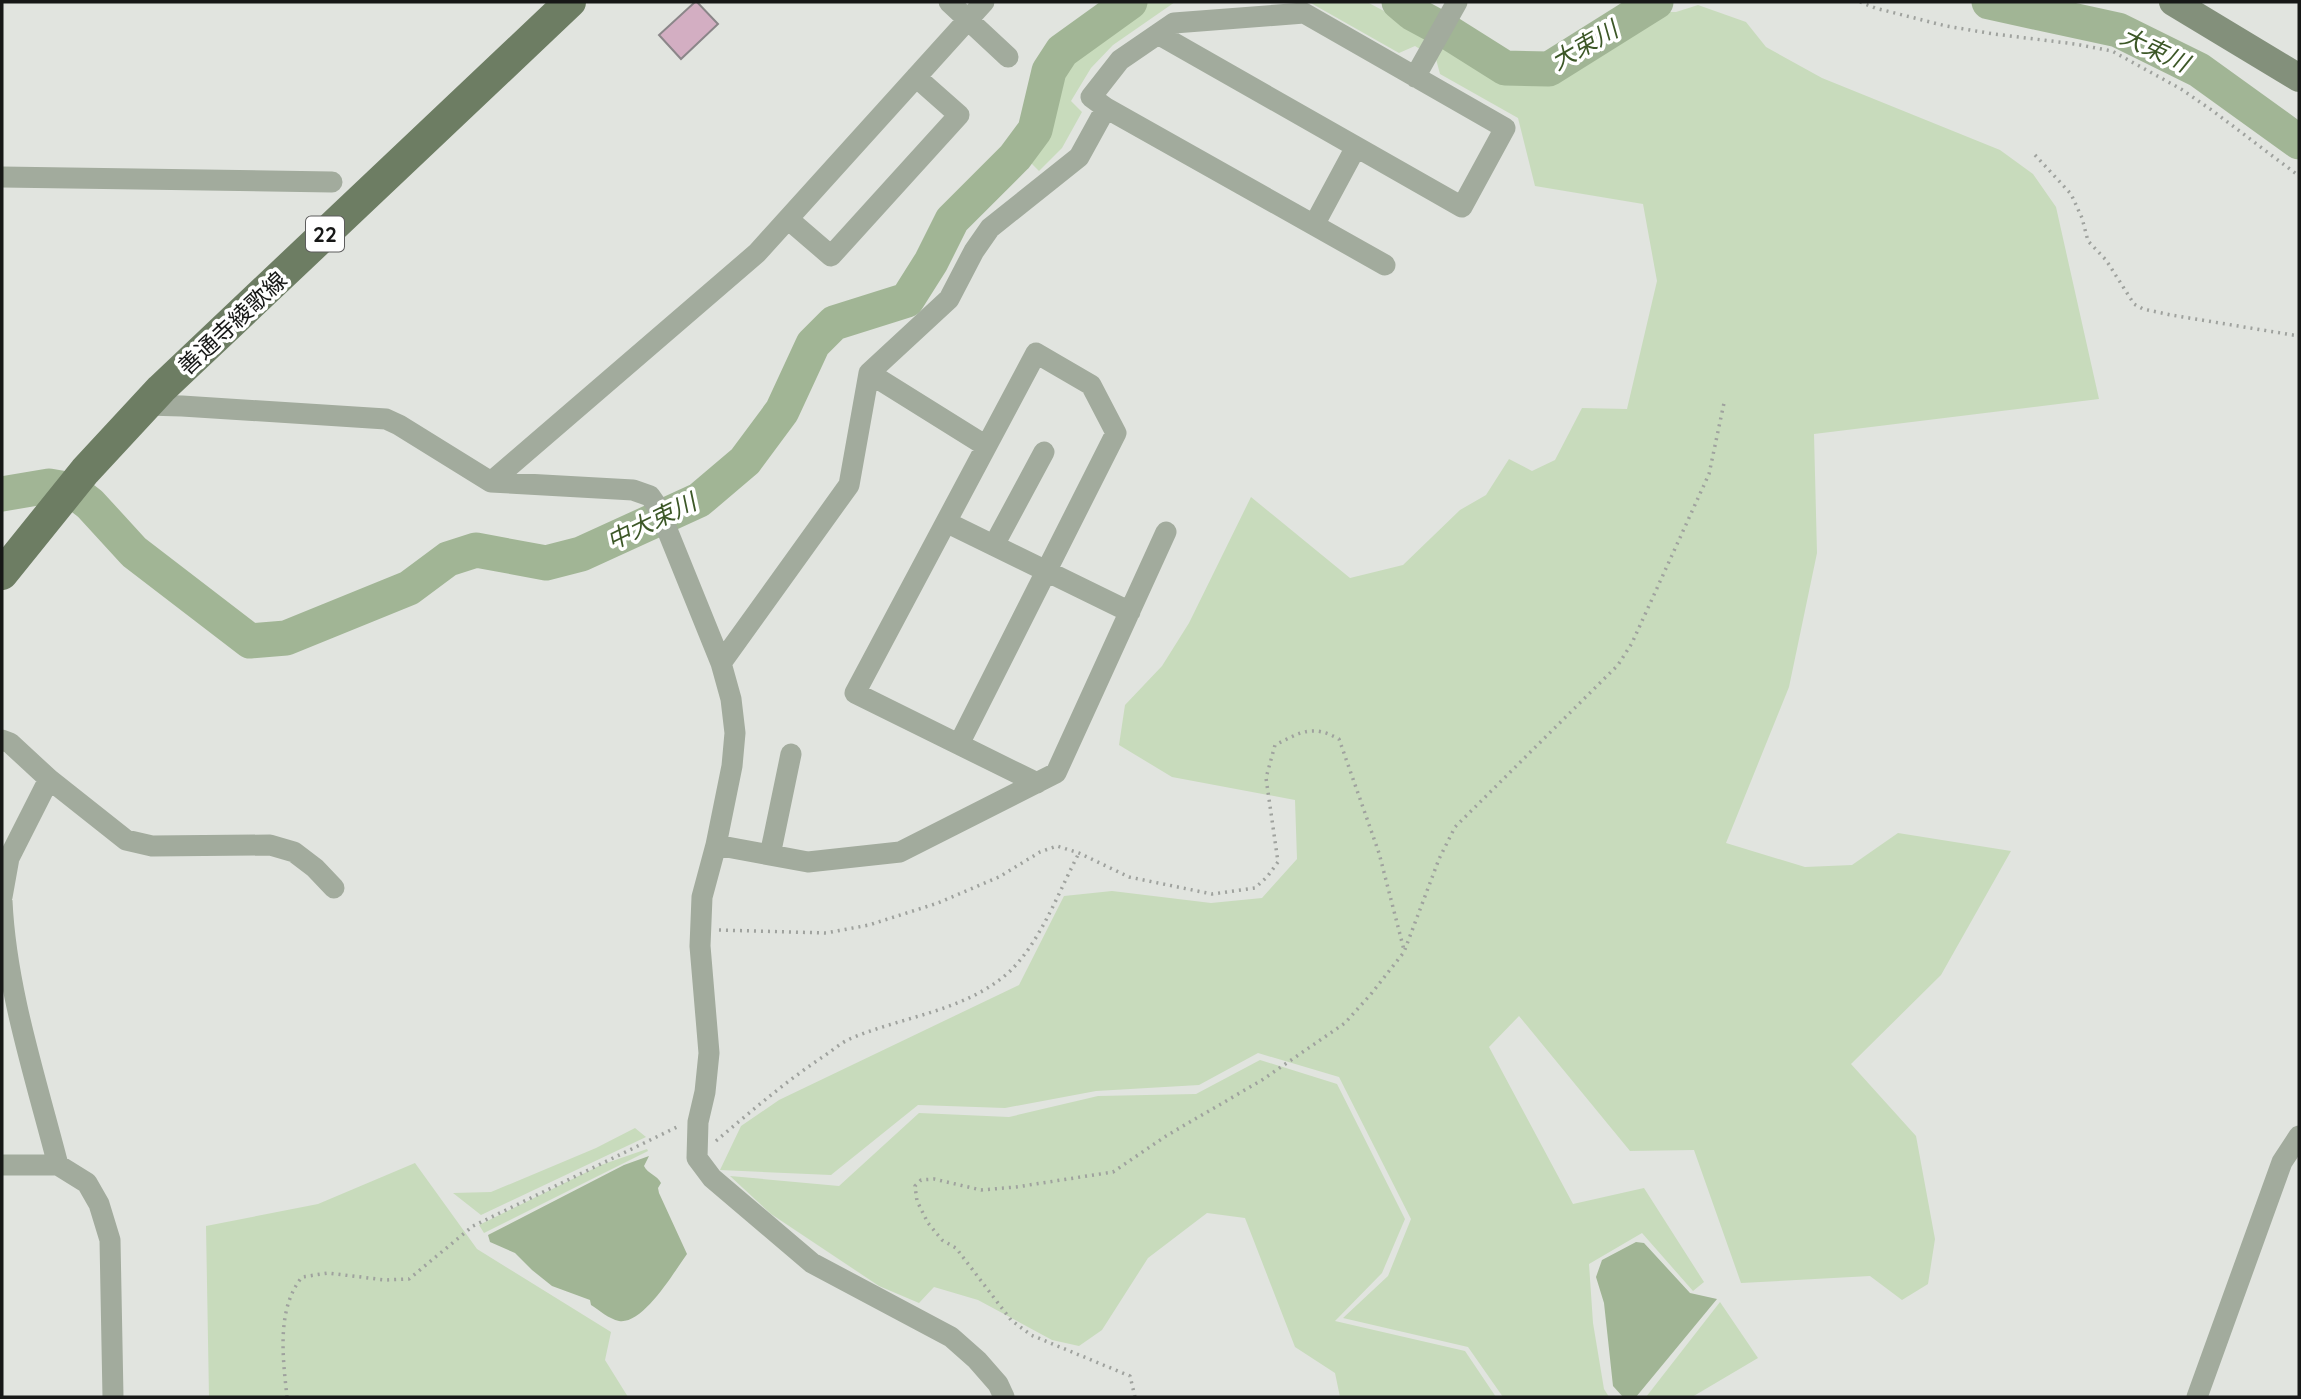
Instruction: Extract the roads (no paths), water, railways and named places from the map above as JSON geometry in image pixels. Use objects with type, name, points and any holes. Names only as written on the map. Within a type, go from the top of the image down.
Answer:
[{"type":"main road","name":"善通寺綾歌線","points":[[2,574],[85,471],[145,405],[570,2]]},
{"type":"street","points":[[949,2],[1008,57]]},
{"type":"street","points":[[491,482],[740,268],[788,219],[984,2]]},
{"type":"street","points":[[2173,2],[2299,78]]},
{"type":"street","points":[[1415,77],[1454,7]]},
{"type":"street","points":[[1158,34],[1462,207],[1505,128],[1304,13],[1174,23],[1120,60],[1091,97],[1106,108],[1385,265]]},
{"type":"street","points":[[788,219],[831,256],[959,115],[916,77]]},
{"type":"street","points":[[721,663],[849,485],[869,373],[949,299],[974,251],[990,228],[1079,157],[1106,108]]},
{"type":"street","points":[[1314,225],[1356,147]]},
{"type":"street","points":[[2,177],[332,182]]},
{"type":"street","points":[[959,744],[1116,433],[1091,385],[1036,353],[855,693],[1037,783]]},
{"type":"street","points":[[869,373],[986,446]]},
{"type":"street","points":[[145,405],[182,405],[386,419],[491,482],[634,490],[650,496],[657,506],[721,663],[731,699],[735,733],[732,766],[702,897],[699,946],[709,1054],[700,1113],[697,1158],[712,1178],[813,1263],[951,1337],[977,1360],[998,1384],[1004,1397]]},
{"type":"street","points":[[994,545],[1044,452]]},
{"type":"street","points":[[946,522],[1130,612]]},
{"type":"street","points":[[716,845],[808,862],[900,852],[1056,773],[1166,532]]},
{"type":"street","points":[[2,740],[10,743],[49,779],[126,840],[152,846],[270,845],[294,852],[315,868],[334,888]]},
{"type":"street","points":[[770,855],[791,754]]},
{"type":"street","points":[[49,779],[9,858],[2,899],[3,930],[24,1036],[58,1165]]},
{"type":"street","points":[[2197,1397],[2282,1162],[2299,1136]]},
{"type":"street","points":[[2,1165],[58,1165],[87,1183],[99,1204],[110,1240],[113,1397]]},
{"type":"waterway","name":"中大束川","points":[[2,494],[49,486],[72,490],[90,504],[134,552],[250,641],[286,638],[409,588],[448,559],[476,550],[546,563],[581,554],[699,500],[745,461],[782,411],[813,344],[834,323],[907,300],[931,262],[952,220],[1015,157],[1035,130],[1049,71],[1062,51],[1130,2]]},
{"type":"waterway","name":"大束川","points":[[1399,2],[1412,13],[1505,68],[1549,69],[1656,2]]},
{"type":"waterway","name":"大束川","points":[[1989,2],[2118,30],[2199,70],[2299,142]]}]
